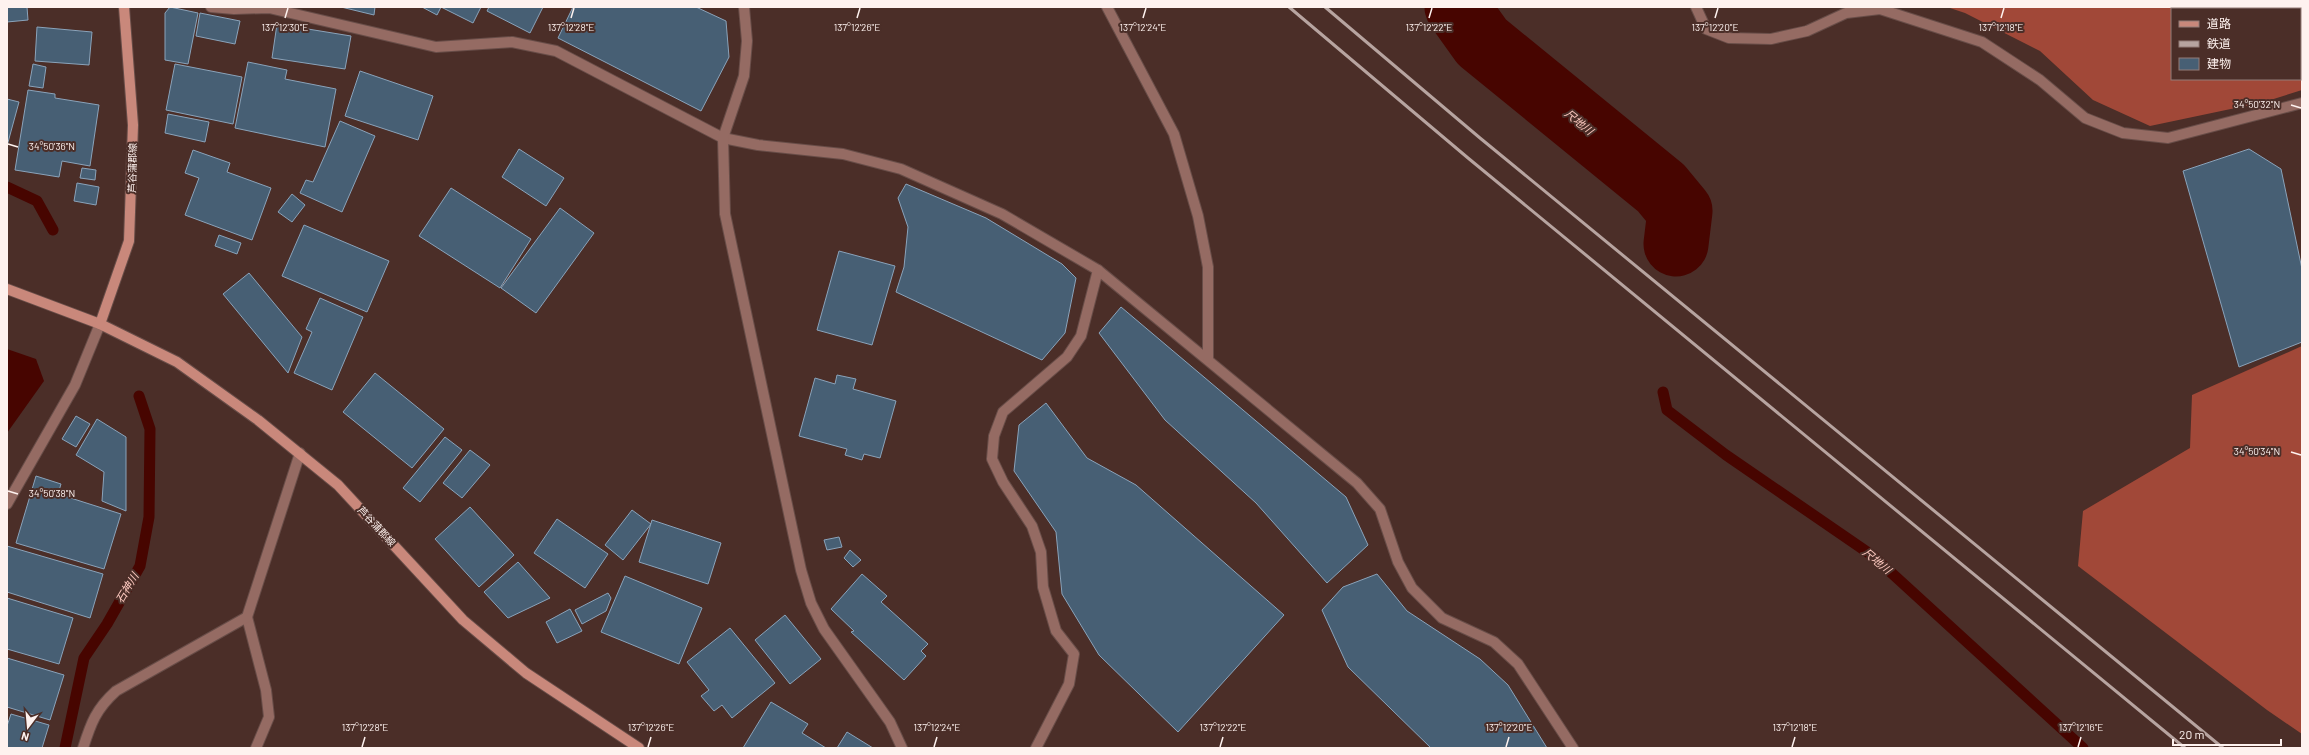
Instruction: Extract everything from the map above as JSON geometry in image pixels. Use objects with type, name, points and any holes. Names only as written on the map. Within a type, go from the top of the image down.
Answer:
[{"type":"main road","name":"芦谷蒲郡線","points":[[100,324],[129,241],[133,125],[124,7]]},
{"type":"main road","name":"芦谷蒲郡線","points":[[7,289],[100,324],[177,362],[258,420],[338,485],[463,620],[526,673],[639,748]]},
{"type":"street","points":[[211,7],[234,9],[269,8],[436,47],[512,42],[556,51],[723,138],[758,145],[843,154],[900,169],[1002,214],[1098,270],[1357,483],[1380,509],[1398,562],[1412,588],[1442,618],[1494,642],[1518,664],[1573,748]]},
{"type":"street","points":[[744,7],[747,40],[744,76],[723,138],[725,214],[801,570],[811,603],[824,629],[890,722],[902,748]]},
{"type":"street","points":[[1107,7],[1174,134],[1194,201],[1208,267],[1208,359]]},
{"type":"street","points":[[1696,7],[1706,29],[1729,38],[1743,39],[1771,39],[1807,31],[1846,13],[1880,9],[1982,42],[2040,80],[2085,118],[2123,133],[2168,138],[2302,103]]},
{"type":"street","points":[[1036,748],[1069,684],[1074,654],[1056,630],[1043,587],[1041,552],[1032,526],[1003,482],[992,459],[994,436],[1003,412],[1067,357],[1081,336],[1098,270]]},
{"type":"street","points":[[7,504],[76,385],[100,324]]},
{"type":"street","points":[[256,748],[269,717],[266,690],[247,617],[300,453]]},
{"type":"street","points":[[83,748],[92,719],[104,702],[116,691],[247,617]]},
{"type":"shaded area","points":[[1947,7],[2294,7],[2295,8],[2171,8],[2171,80],[2301,80],[2301,13],[2302,90],[2264,102],[2150,126],[2093,100],[2040,51],[1965,13]]},
{"type":"shaded area","points":[[2302,346],[2302,734],[2267,710],[2078,566],[2083,511],[2190,448],[2192,395]]},
{"type":"shaded area","points":[[7,349],[36,359],[44,381],[7,433]]},
{"type":"building","points":[[7,7],[27,7],[28,20],[7,22]]},
{"type":"building","points":[[170,7],[198,13],[188,64],[165,60],[165,13]]},
{"type":"building","points":[[341,7],[375,7],[374,15]]},
{"type":"building","points":[[422,7],[441,7],[437,15]]},
{"type":"building","points":[[441,7],[481,7],[473,23]]},
{"type":"building","points":[[489,7],[543,7],[530,33],[487,11]]},
{"type":"building","points":[[573,7],[696,7],[726,21],[729,57],[701,111],[558,38]]},
{"type":"building","points":[[200,13],[240,21],[235,44],[196,36]]},
{"type":"building","points":[[277,24],[351,36],[345,69],[272,58]]},
{"type":"building","points":[[37,27],[92,32],[89,65],[35,61]]},
{"type":"building","points":[[248,62],[287,70],[285,79],[336,89],[325,147],[235,128]]},
{"type":"building","points":[[33,64],[46,67],[43,88],[29,86]]},
{"type":"building","points":[[175,64],[242,77],[233,124],[166,110]]},
{"type":"building","points":[[360,71],[433,96],[418,140],[345,116]]},
{"type":"building","points":[[28,90],[55,94],[55,98],[99,105],[90,166],[62,161],[59,177],[15,170]]},
{"type":"building","points":[[7,99],[19,102],[7,146]]},
{"type":"building","points":[[168,114],[209,122],[205,142],[165,133]]},
{"type":"building","points":[[340,121],[375,136],[342,212],[300,193],[306,180],[313,182]]},
{"type":"building","points":[[519,149],[564,178],[546,206],[502,177]]},
{"type":"building","points":[[2249,149],[2281,169],[2302,269],[2302,342],[2239,367],[2183,171]]},
{"type":"building","points":[[193,150],[230,163],[227,172],[271,188],[252,240],[185,215],[199,178],[185,173]]},
{"type":"building","points":[[82,168],[96,170],[95,180],[80,178]]},
{"type":"building","points":[[77,183],[99,187],[96,205],[74,201]]},
{"type":"building","points":[[906,184],[986,218],[1062,264],[1076,278],[1065,333],[1042,360],[896,292],[904,267],[908,227],[898,198]]},
{"type":"building","points":[[451,188],[531,239],[500,288],[419,236]]},
{"type":"building","points":[[292,194],[305,205],[292,222],[278,212]]},
{"type":"building","points":[[560,208],[594,233],[536,313],[501,288]]},
{"type":"building","points":[[304,225],[389,261],[367,312],[282,276]]},
{"type":"building","points":[[219,235],[241,243],[237,254],[215,246]]},
{"type":"building","points":[[839,251],[895,266],[872,345],[817,330]]},
{"type":"building","points":[[249,273],[302,337],[288,373],[223,294]]},
{"type":"building","points":[[320,298],[363,317],[332,390],[294,373],[312,332],[306,329]]},
{"type":"building","points":[[1121,307],[1346,497],[1368,545],[1327,583],[1256,503],[1165,420],[1099,333]]},
{"type":"building","points":[[375,373],[444,429],[412,468],[343,412]]},
{"type":"building","points":[[837,375],[856,379],[853,389],[896,401],[880,458],[864,454],[862,460],[845,455],[847,449],[799,436],[815,378],[835,384]]},
{"type":"building","points":[[1046,403],[1087,458],[1136,485],[1284,615],[1178,732],[1099,655],[1062,594],[1056,532],[1014,471],[1019,425]]},
{"type":"building","points":[[76,416],[90,424],[76,447],[62,439]]},
{"type":"building","points":[[97,419],[126,437],[126,511],[102,501],[104,472],[76,455]]},
{"type":"building","points":[[445,437],[462,450],[420,502],[403,488]]},
{"type":"building","points":[[470,450],[490,465],[462,498],[443,483]]},
{"type":"building","points":[[36,476],[61,484],[58,494],[121,514],[104,569],[16,543]]},
{"type":"building","points":[[470,507],[514,555],[479,587],[435,539]]},
{"type":"building","points":[[632,510],[651,524],[623,560],[605,545]]},
{"type":"building","points":[[557,519],[608,554],[585,588],[534,553]]},
{"type":"building","points":[[652,520],[721,543],[708,584],[639,562]]},
{"type":"building","points":[[839,537],[842,547],[827,550],[824,540]]},
{"type":"building","points":[[7,546],[103,574],[90,618],[7,592]]},
{"type":"building","points":[[850,550],[861,560],[853,567],[844,558]]},
{"type":"building","points":[[518,562],[550,598],[508,618],[484,592]]},
{"type":"building","points":[[862,574],[887,596],[881,602],[928,644],[921,651],[926,656],[904,680],[851,632],[854,631],[831,609]]},
{"type":"building","points":[[1377,574],[1407,611],[1480,659],[1508,685],[1547,748],[1431,748],[1348,667],[1322,610],[1343,587]]},
{"type":"building","points":[[625,576],[702,608],[679,664],[601,632]]},
{"type":"building","points":[[608,593],[611,598],[606,611],[582,624],[575,610]]},
{"type":"building","points":[[7,598],[73,618],[59,664],[7,649]]},
{"type":"building","points":[[570,609],[582,631],[557,643],[546,622]]},
{"type":"building","points":[[785,615],[821,659],[790,684],[755,640]]},
{"type":"building","points":[[730,628],[775,683],[732,718],[722,705],[714,711],[701,696],[709,690],[687,662]]},
{"type":"building","points":[[7,658],[64,675],[50,720],[7,707]]},
{"type":"building","points":[[771,702],[808,724],[802,733],[826,748],[743,748]]},
{"type":"building","points":[[11,714],[49,725],[42,748],[7,748],[7,726]]},
{"type":"building","points":[[847,732],[873,748],[837,748]]},
{"type":"waterway","name":"尺地川","points":[[1457,7],[1482,42],[1661,188],[1680,211],[1676,244]]},
{"type":"waterway","name":"石神川","points":[[7,187],[37,201],[53,230]]},
{"type":"waterway","name":"尺地川","points":[[1663,392],[1667,410],[1726,455],[1873,556],[2083,748]]},
{"type":"waterway","name":"石神川","points":[[65,748],[84,658],[107,624],[140,566],[149,517],[150,429],[139,396]]},
{"type":"railway","points":[[1289,7],[1468,158],[2185,748]]},
{"type":"railway","points":[[1325,7],[1480,138],[2223,748]]}]
